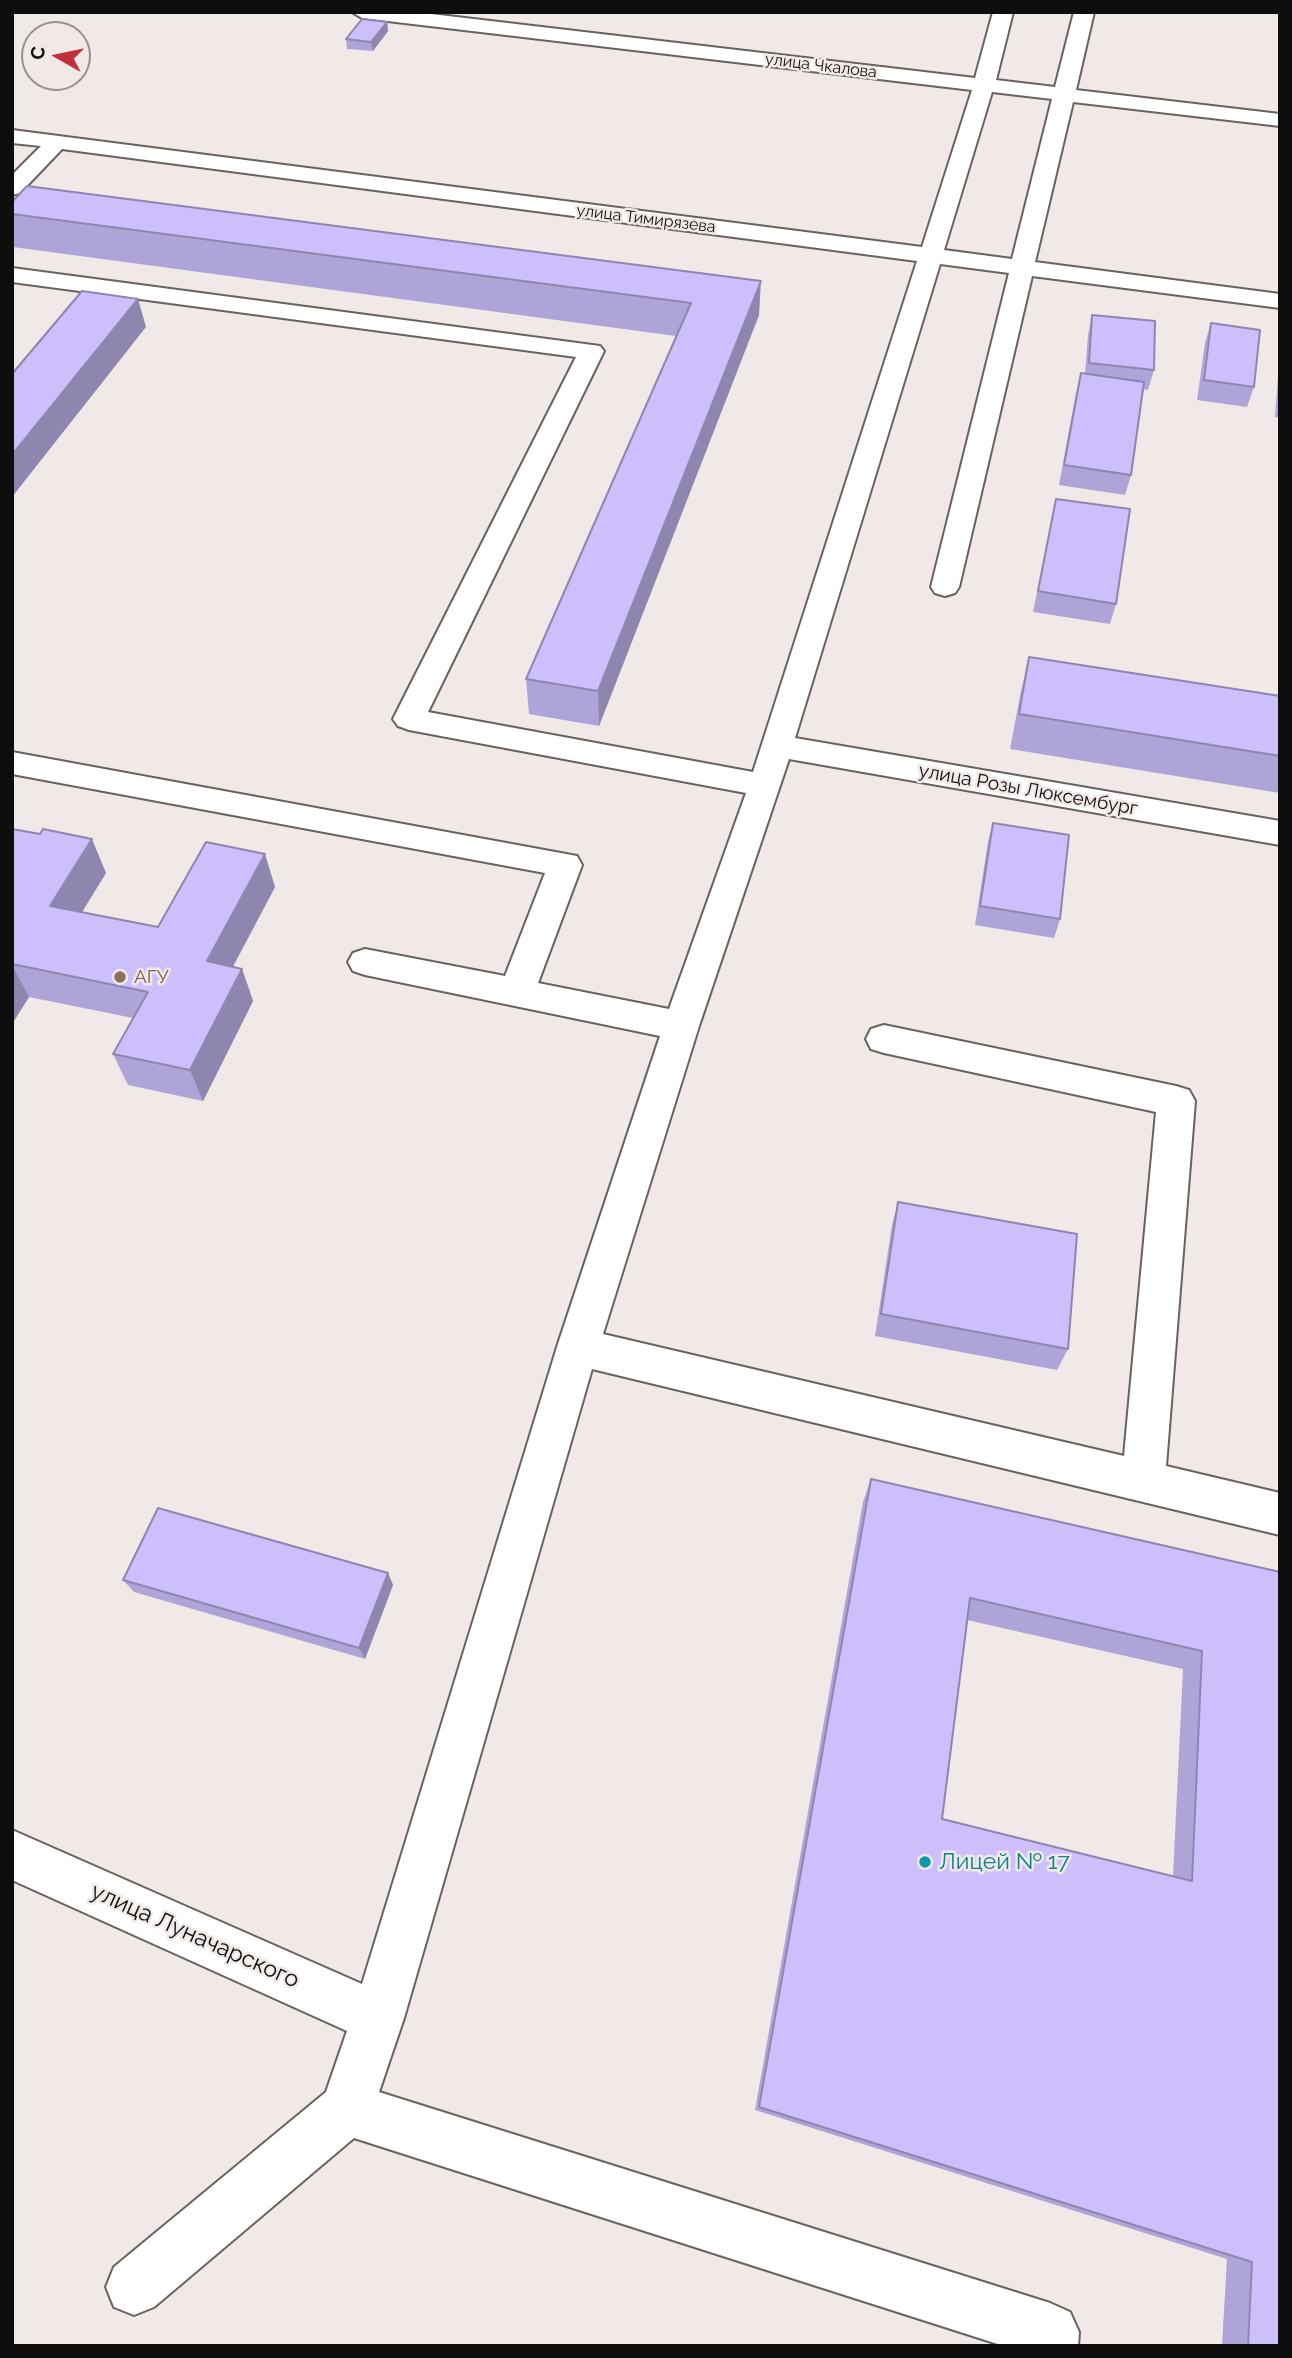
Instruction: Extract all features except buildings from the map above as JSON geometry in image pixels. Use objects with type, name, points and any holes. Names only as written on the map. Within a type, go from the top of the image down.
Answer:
[{"type":"street","name":"улица Чкалова","points":[[362,12],[1280,120]]},
{"type":"street","points":[[134,2287],[347,2109],[378,2018],[578,1347],[681,1026],[765,785],[984,85],[1003,12]]},
{"type":"street","points":[[945,587],[1084,12]]},
{"type":"street","name":"улица Тимирязева","points":[[12,136],[1280,301]]},
{"type":"street","points":[[12,188],[57,142]]},
{"type":"street","points":[[13,277],[591,351],[409,719],[765,785]]},
{"type":"street","name":"улица Розы Люксембург","points":[[776,746],[1280,833]]},
{"type":"street","points":[[12,763],[565,866],[517,992]]},
{"type":"street","points":[[365,962],[681,1026]]},
{"type":"street","points":[[884,1039],[1176,1101],[1143,1482]]},
{"type":"street","points":[[578,1347],[1280,1514]]},
{"type":"street","name":"улица Луначарского","points":[[12,1855],[378,2018]]},
{"type":"street","points":[[347,2109],[1051,2332],[1049,2346]]},
{"type":"place","name":"АГУ","points":[[120,977]]},
{"type":"place","name":"Лицей № 17","points":[[925,1862]]}]
